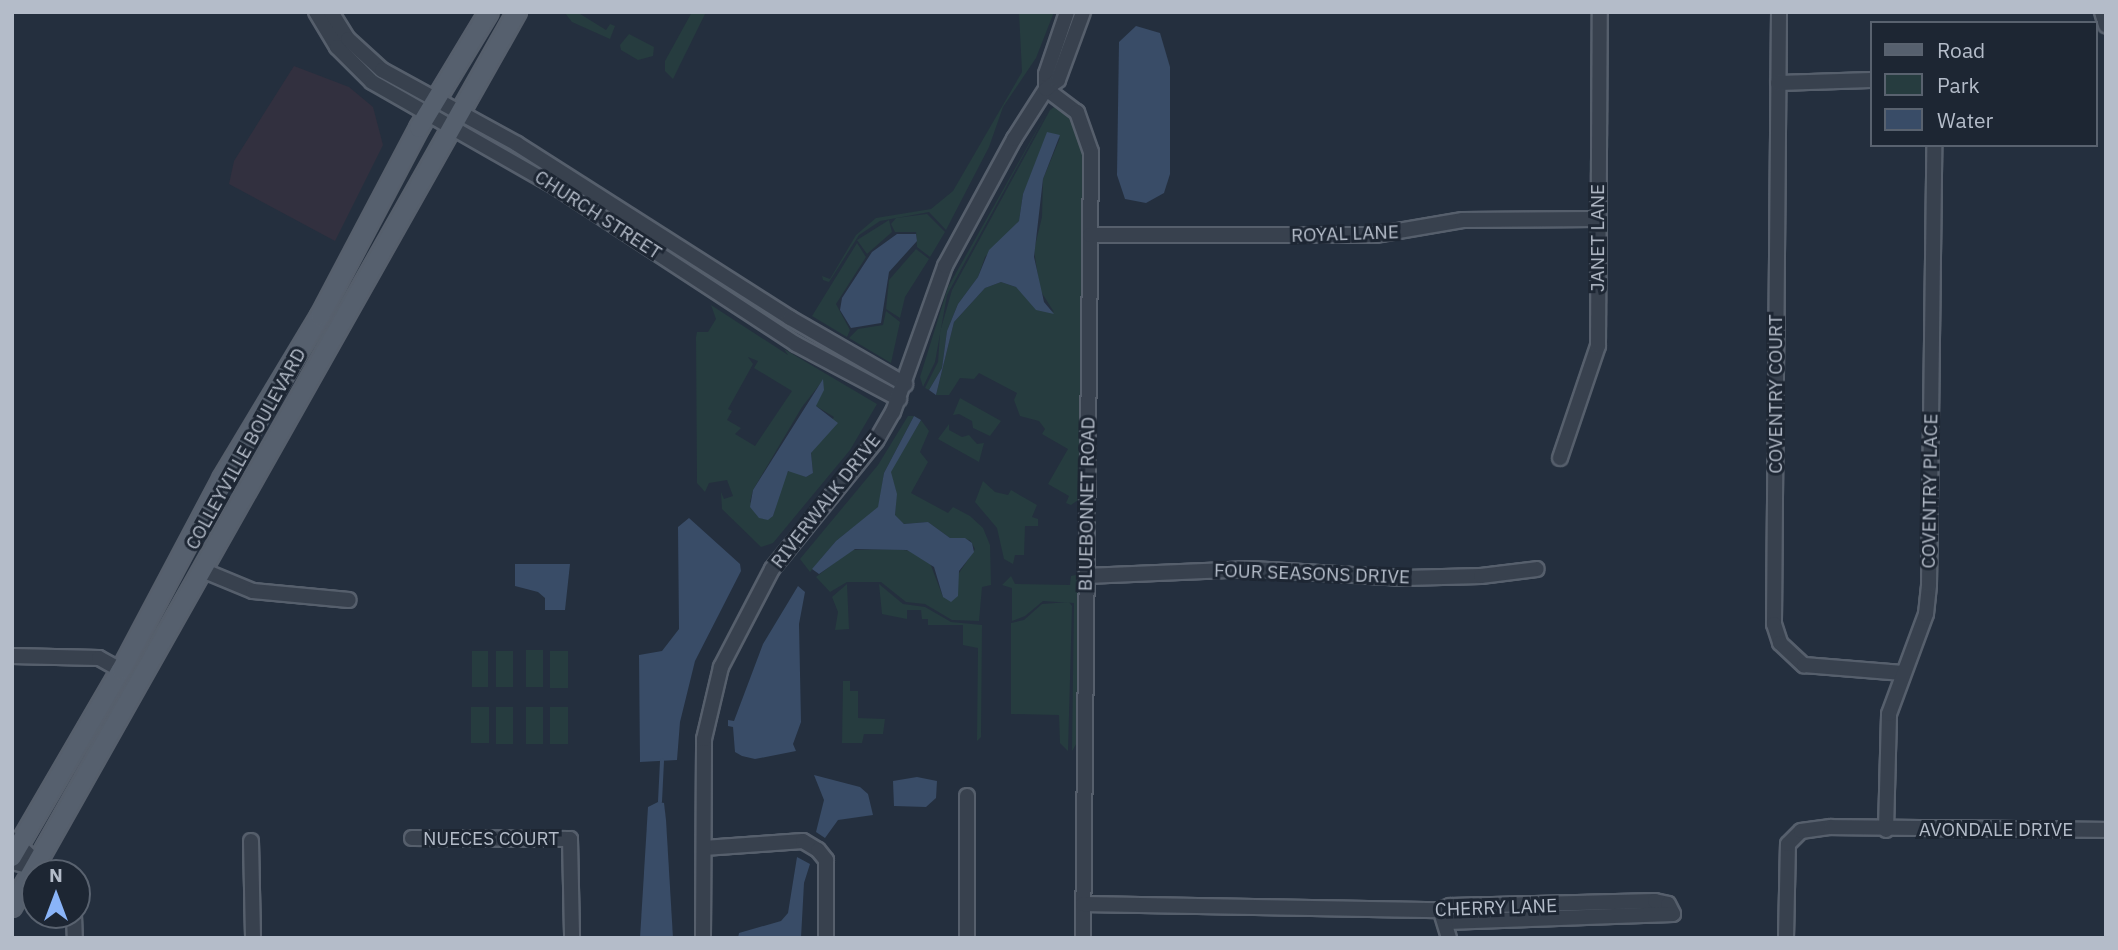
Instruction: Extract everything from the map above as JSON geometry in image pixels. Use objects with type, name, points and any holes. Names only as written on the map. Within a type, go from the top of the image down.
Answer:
[{"type":"main road","name":"COLLEYVILLE BOULEVARD","points":[[14,850],[121,670],[182,553],[320,316],[426,114],[489,12]]},
{"type":"main road","name":"COLLEYVILLE BOULEVARD","points":[[46,859],[202,570],[517,12]]},
{"type":"main road","points":[[182,553],[202,570]]},
{"type":"main road","points":[[121,670],[140,682]]},
{"type":"street","name":"CHURCH STREET","points":[[316,12],[355,57],[460,112],[618,206],[790,318],[905,384]]},
{"type":"street","name":"CHURCH STREET","points":[[331,12],[372,82],[609,222],[796,344],[899,399]]},
{"type":"street","points":[[1046,89],[1046,74],[1067,12]]},
{"type":"street","points":[[1046,89],[1058,80],[1083,12]]},
{"type":"street","name":"JANET LANE","points":[[1560,458],[1595,364],[1600,12]]},
{"type":"street","name":"COVENTRY COURT","points":[[1779,12],[1774,624],[1780,643],[1804,666],[1903,673]]},
{"type":"street","points":[[2102,12],[2106,25]]},
{"type":"street","points":[[1778,83],[1870,80]]},
{"type":"street","name":"BLUEBONNET ROAD","points":[[1046,89],[1072,106],[1087,131],[1090,235],[1083,938]]},
{"type":"street","name":"RIVERWALK DRIVE","points":[[703,938],[704,739],[721,667],[772,569],[876,441],[905,384],[930,300],[945,266],[1046,89]]},
{"type":"street","name":"COVENTRY PLACE","points":[[1886,830],[1889,714],[1926,614],[1929,585],[1934,147]]},
{"type":"street","points":[[609,222],[618,206]]},
{"type":"street","name":"ROYAL LANE","points":[[1090,235],[1375,235],[1463,220],[1598,219]]},
{"type":"street","points":[[707,286],[718,270]]},
{"type":"street","name":"FOUR SEASONS DRIVE","points":[[1086,576],[1252,569],[1417,578],[1537,569]]},
{"type":"street","points":[[202,570],[253,592],[349,600]]},
{"type":"street","points":[[12,656],[99,659],[121,670]]},
{"type":"street","points":[[967,796],[967,938]]},
{"type":"street","name":"AVONDALE DRIVE","points":[[1786,938],[1787,851],[1795,834],[1831,827],[1886,830],[2106,830]]},
{"type":"street","name":"NUECES COURT","points":[[412,838],[570,839],[572,938]]},
{"type":"street","points":[[251,842],[253,938]]},
{"type":"street","points":[[704,848],[803,842],[818,850],[826,860],[826,938]]},
{"type":"street","name":"CHERRY LANE","points":[[1083,904],[1443,916],[1464,922],[1673,914],[1668,904],[1655,901],[1462,906],[1443,916]]},
{"type":"street","points":[[1462,906],[1464,922]]},
{"type":"street","points":[[1443,916],[1449,938]]},
{"type":"shaded area","points":[[294,66],[349,87],[373,107],[383,145],[335,241],[229,184],[234,161]]},
{"type":"green space","points":[[577,12],[606,30],[610,24],[615,26],[610,39],[572,22],[565,13]]},
{"type":"green space","points":[[692,12],[706,12],[673,79],[665,71],[665,61]]},
{"type":"green space","points":[[1019,12],[1054,12],[1036,58],[1003,107],[989,147],[946,230],[929,212],[880,221],[859,235],[829,282],[823,280],[822,276],[830,279],[856,235],[876,218],[931,209],[953,191],[1022,72]]},
{"type":"green space","points":[[629,34],[654,47],[653,56],[638,60],[621,50],[620,45]]},
{"type":"green space","points":[[1058,104],[1070,114],[1085,161],[1081,498],[1071,505],[1066,503],[1069,496],[1048,484],[1068,449],[1042,434],[1045,429],[1039,421],[1020,416],[1014,400],[1017,393],[979,373],[974,379],[960,378],[949,395],[936,395],[954,322],[985,288],[1001,282],[1016,287],[1054,312],[1040,290],[1034,250],[1042,217],[1043,179],[1060,138],[1046,143],[1023,194],[1019,221],[985,257],[978,277],[958,304],[947,331],[942,368],[929,390],[925,388],[938,362],[940,332],[952,290],[1050,110]]},
{"type":"green space","points":[[1051,105],[947,295],[935,362],[923,387],[920,377],[948,287]]},
{"type":"green space","points":[[927,214],[945,232],[930,257],[917,247],[916,232],[895,232],[891,224],[896,218]]},
{"type":"green space","points":[[889,220],[892,232],[867,254],[857,240]]},
{"type":"green space","points":[[857,243],[866,257],[836,304],[850,330],[847,337],[812,316]]},
{"type":"green space","points":[[916,249],[929,259],[905,297],[900,318],[886,309],[889,280]]},
{"type":"green space","points":[[711,305],[788,355],[784,349],[877,404],[850,450],[773,543],[761,547],[722,509],[721,492],[724,499],[733,496],[727,480],[709,483],[705,492],[697,483],[696,337],[697,332],[708,332],[716,319]],"holes":[[[748,357],[758,361],[754,368],[792,391],[755,446],[735,434],[741,428],[727,420],[732,411],[728,409],[753,364]],[[823,380],[816,406],[834,417],[811,453],[813,473],[806,477],[790,470],[786,474],[773,516],[750,502],[753,490],[802,407]]]},
{"type":"green space","points":[[886,311],[900,322],[891,363],[849,338],[858,329],[883,325]]},
{"type":"green space","points":[[960,398],[1001,421],[990,436],[973,428],[972,421],[959,414],[953,415]]},
{"type":"green space","points":[[908,416],[914,416],[884,473],[879,507],[836,541],[810,572],[800,559],[878,465]]},
{"type":"green space","points":[[921,420],[929,431],[920,452],[928,462],[911,493],[948,513],[953,507],[970,516],[983,528],[990,545],[991,585],[982,587],[979,621],[952,620],[925,604],[906,602],[881,582],[847,582],[830,592],[816,577],[851,550],[895,549],[912,551],[930,563],[943,597],[958,592],[957,576],[975,549],[970,540],[950,538],[928,522],[904,524],[895,516],[896,491],[890,472]]},
{"type":"green space","points":[[949,424],[949,430],[962,437],[969,435],[977,444],[984,443],[979,462],[938,439]]},
{"type":"green space","points":[[983,481],[995,492],[1008,495],[1011,490],[1037,505],[1032,517],[1038,519],[1038,526],[1025,526],[1024,555],[1015,555],[1013,564],[1004,559],[997,528],[975,502]]},
{"type":"green space","points":[[1076,575],[1080,580],[1078,741],[1072,751],[1074,603],[1043,601],[1025,616],[1012,621],[1012,588],[1002,585],[1011,576],[1015,584],[1070,585],[1071,576]]},
{"type":"green space","points":[[847,584],[849,629],[835,630],[838,612],[832,597]]},
{"type":"green space","points":[[879,584],[903,604],[925,607],[951,622],[982,625],[981,737],[977,741],[978,648],[963,645],[963,625],[928,625],[928,619],[922,619],[921,610],[907,610],[907,619],[882,614]]},
{"type":"green space","points":[[1069,602],[1072,606],[1068,751],[1060,743],[1059,715],[1011,714],[1011,623],[1024,620],[1042,604]]},
{"type":"green space","points":[[526,650],[543,650],[543,687],[526,687]]},
{"type":"green space","points":[[472,651],[488,651],[488,687],[472,687]]},
{"type":"green space","points":[[496,651],[513,651],[513,687],[496,687]]},
{"type":"green space","points":[[550,651],[568,651],[568,688],[550,688]]},
{"type":"green space","points":[[843,681],[850,681],[850,691],[858,691],[858,718],[885,719],[883,734],[864,734],[862,743],[842,743]]},
{"type":"green space","points":[[471,707],[489,707],[489,743],[471,743]]},
{"type":"green space","points":[[496,707],[513,707],[513,744],[496,744]]},
{"type":"green space","points":[[526,707],[543,707],[543,744],[526,744]]},
{"type":"green space","points":[[550,707],[568,707],[568,744],[550,744]]},
{"type":"water","points":[[1136,26],[1160,33],[1170,67],[1170,174],[1164,193],[1146,203],[1125,199],[1117,175],[1119,42]]},
{"type":"water","points":[[1047,132],[1060,135],[1043,179],[1034,257],[1044,302],[1054,314],[1036,310],[1016,287],[1001,282],[985,288],[954,322],[936,395],[929,390],[942,368],[947,331],[958,304],[978,277],[989,250],[1019,221],[1023,194]]},
{"type":"water","points":[[897,234],[916,234],[917,241],[889,272],[881,323],[851,328],[840,310],[842,298],[872,252]]},
{"type":"water","points":[[823,379],[824,390],[816,406],[838,423],[811,453],[813,473],[806,477],[788,471],[773,516],[768,520],[759,518],[750,507],[753,490]]},
{"type":"water","points":[[914,416],[921,420],[891,472],[897,494],[895,515],[904,524],[928,522],[950,538],[965,538],[972,543],[974,552],[959,571],[958,596],[951,602],[943,597],[934,567],[907,550],[855,549],[819,574],[812,569],[836,541],[878,507],[884,473]]},
{"type":"water","points":[[689,518],[740,564],[741,571],[695,661],[680,722],[677,760],[640,762],[639,655],[662,651],[679,629],[678,527]]},
{"type":"water","points":[[515,564],[570,564],[565,610],[545,610],[545,598],[538,592],[515,586]]},
{"type":"water","points":[[798,586],[805,592],[799,624],[801,722],[793,744],[796,751],[755,759],[742,756],[735,752],[733,727],[728,726],[728,720],[734,721],[763,644]]},
{"type":"water","points":[[814,775],[860,787],[868,794],[873,815],[838,820],[825,838],[816,832],[824,800]]},
{"type":"water","points":[[917,777],[937,781],[936,798],[926,807],[894,806],[893,781]]},
{"type":"water","points":[[658,802],[664,803],[666,820],[673,938],[640,938],[648,807]]},
{"type":"water","points":[[797,857],[810,864],[804,883],[801,938],[738,938],[739,933],[781,921],[788,913]]},
{"type":"waterway","points":[[660,802],[662,761]]}]
